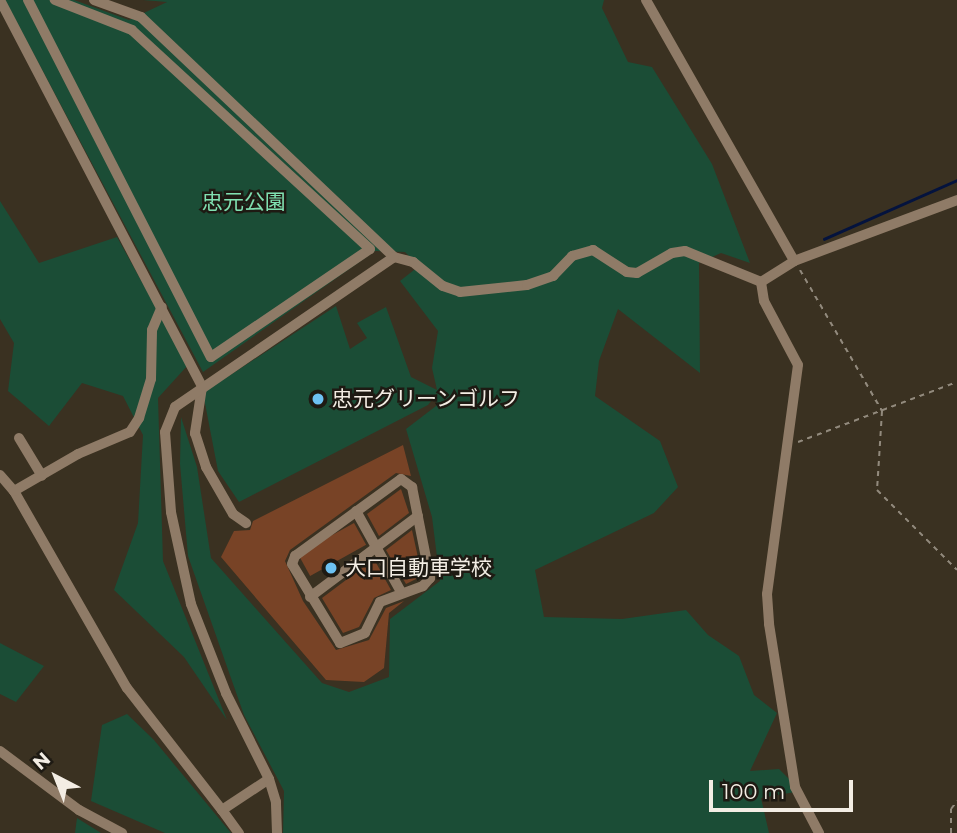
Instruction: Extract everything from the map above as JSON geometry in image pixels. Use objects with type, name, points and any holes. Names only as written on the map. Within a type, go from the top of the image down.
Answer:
[{"type":"street","points":[[0,0],[202,387],[195,433],[206,467],[233,514],[246,523]]},
{"type":"street","points":[[28,0],[211,357],[370,249],[132,30],[55,0]]},
{"type":"street","points":[[94,0],[141,18],[394,257],[413,262],[443,286],[460,292],[527,285],[553,276],[572,256],[593,250],[627,272],[637,273],[672,253],[685,251],[761,282]]},
{"type":"street","points":[[646,0],[794,261]]},
{"type":"street","points":[[761,282],[794,261],[957,200]]},
{"type":"street","points":[[277,833],[276,802],[269,779],[226,693],[191,604],[171,512],[165,432],[175,407],[394,257]]},
{"type":"street","points":[[761,282],[764,301],[798,366],[790,444],[767,594],[769,624],[795,787],[819,833]]},
{"type":"street","points":[[14,491],[130,432],[151,379],[152,330],[162,307]]},
{"type":"street","points":[[19,438],[42,475]]},
{"type":"street","points":[[0,475],[14,491],[127,688],[239,833]]},
{"type":"street","points":[[405,479],[418,516],[430,578],[423,586],[380,602],[365,633],[345,643],[336,638],[294,572],[295,556],[356,511],[405,479]]},
{"type":"street","points":[[356,511],[401,592]]},
{"type":"street","points":[[310,597],[418,516]]},
{"type":"street","points":[[0,751],[79,810],[121,833]]},
{"type":"street","points":[[222,810],[269,779]]},
{"type":"path","points":[[794,261],[882,411],[877,490],[957,570]]},
{"type":"path","points":[[790,444],[957,382]]},
{"type":"path","points":[[951,833],[951,809],[957,801]]},
{"type":"green space","name":"忠元公園","points":[[5,0],[74,0],[129,20],[167,2],[143,0],[604,0],[602,8],[628,62],[652,67],[712,164],[750,263],[721,253],[699,263],[700,373],[618,309],[599,361],[595,396],[660,441],[678,487],[654,513],[535,570],[544,617],[622,619],[686,610],[708,635],[739,656],[754,695],[777,713],[750,771],[779,769],[801,791],[761,798],[769,833],[283,833],[284,791],[244,715],[188,556],[180,464],[181,417],[197,467],[211,558],[322,683],[349,692],[389,677],[390,619],[440,581],[432,517],[406,429],[436,406],[437,393],[428,405],[239,502],[218,471],[203,393],[336,306],[350,349],[367,338],[357,323],[386,307],[411,377],[437,390],[432,368],[438,331],[400,281],[419,266],[405,252],[375,251],[203,372]]},
{"type":"green space","points":[[0,201],[39,263],[117,237],[188,365],[158,398],[163,561],[227,720],[184,657],[114,590],[138,523],[143,435],[123,396],[82,383],[49,426],[8,391],[14,343],[0,319]]},
{"type":"green space","points":[[0,643],[44,666],[16,702],[0,694]]},
{"type":"green space","points":[[127,714],[154,740],[231,833],[165,833],[91,801],[102,725]]},
{"type":"green space","points":[[77,818],[101,833],[75,833]]},
{"type":"building","points":[[403,445],[411,476],[396,473],[290,550],[285,561],[303,601],[336,650],[369,640],[386,608],[404,601],[389,613],[384,668],[364,682],[326,680],[221,557],[234,531],[250,530],[253,521]]},
{"type":"building","points":[[401,489],[409,513],[379,536],[367,514]]},
{"type":"building","points":[[354,523],[366,545],[310,576],[298,554]]},
{"type":"building","points":[[412,530],[422,576],[406,584],[386,550]]},
{"type":"building","points":[[374,559],[391,590],[374,598],[359,627],[343,633],[322,598]]},
{"type":"waterway","points":[[824,239],[957,180]]},
{"type":"place","name":"忠元グリーンゴルフ","points":[[318,399]]},
{"type":"place","name":"大口自動車学校","points":[[331,568]]}]
